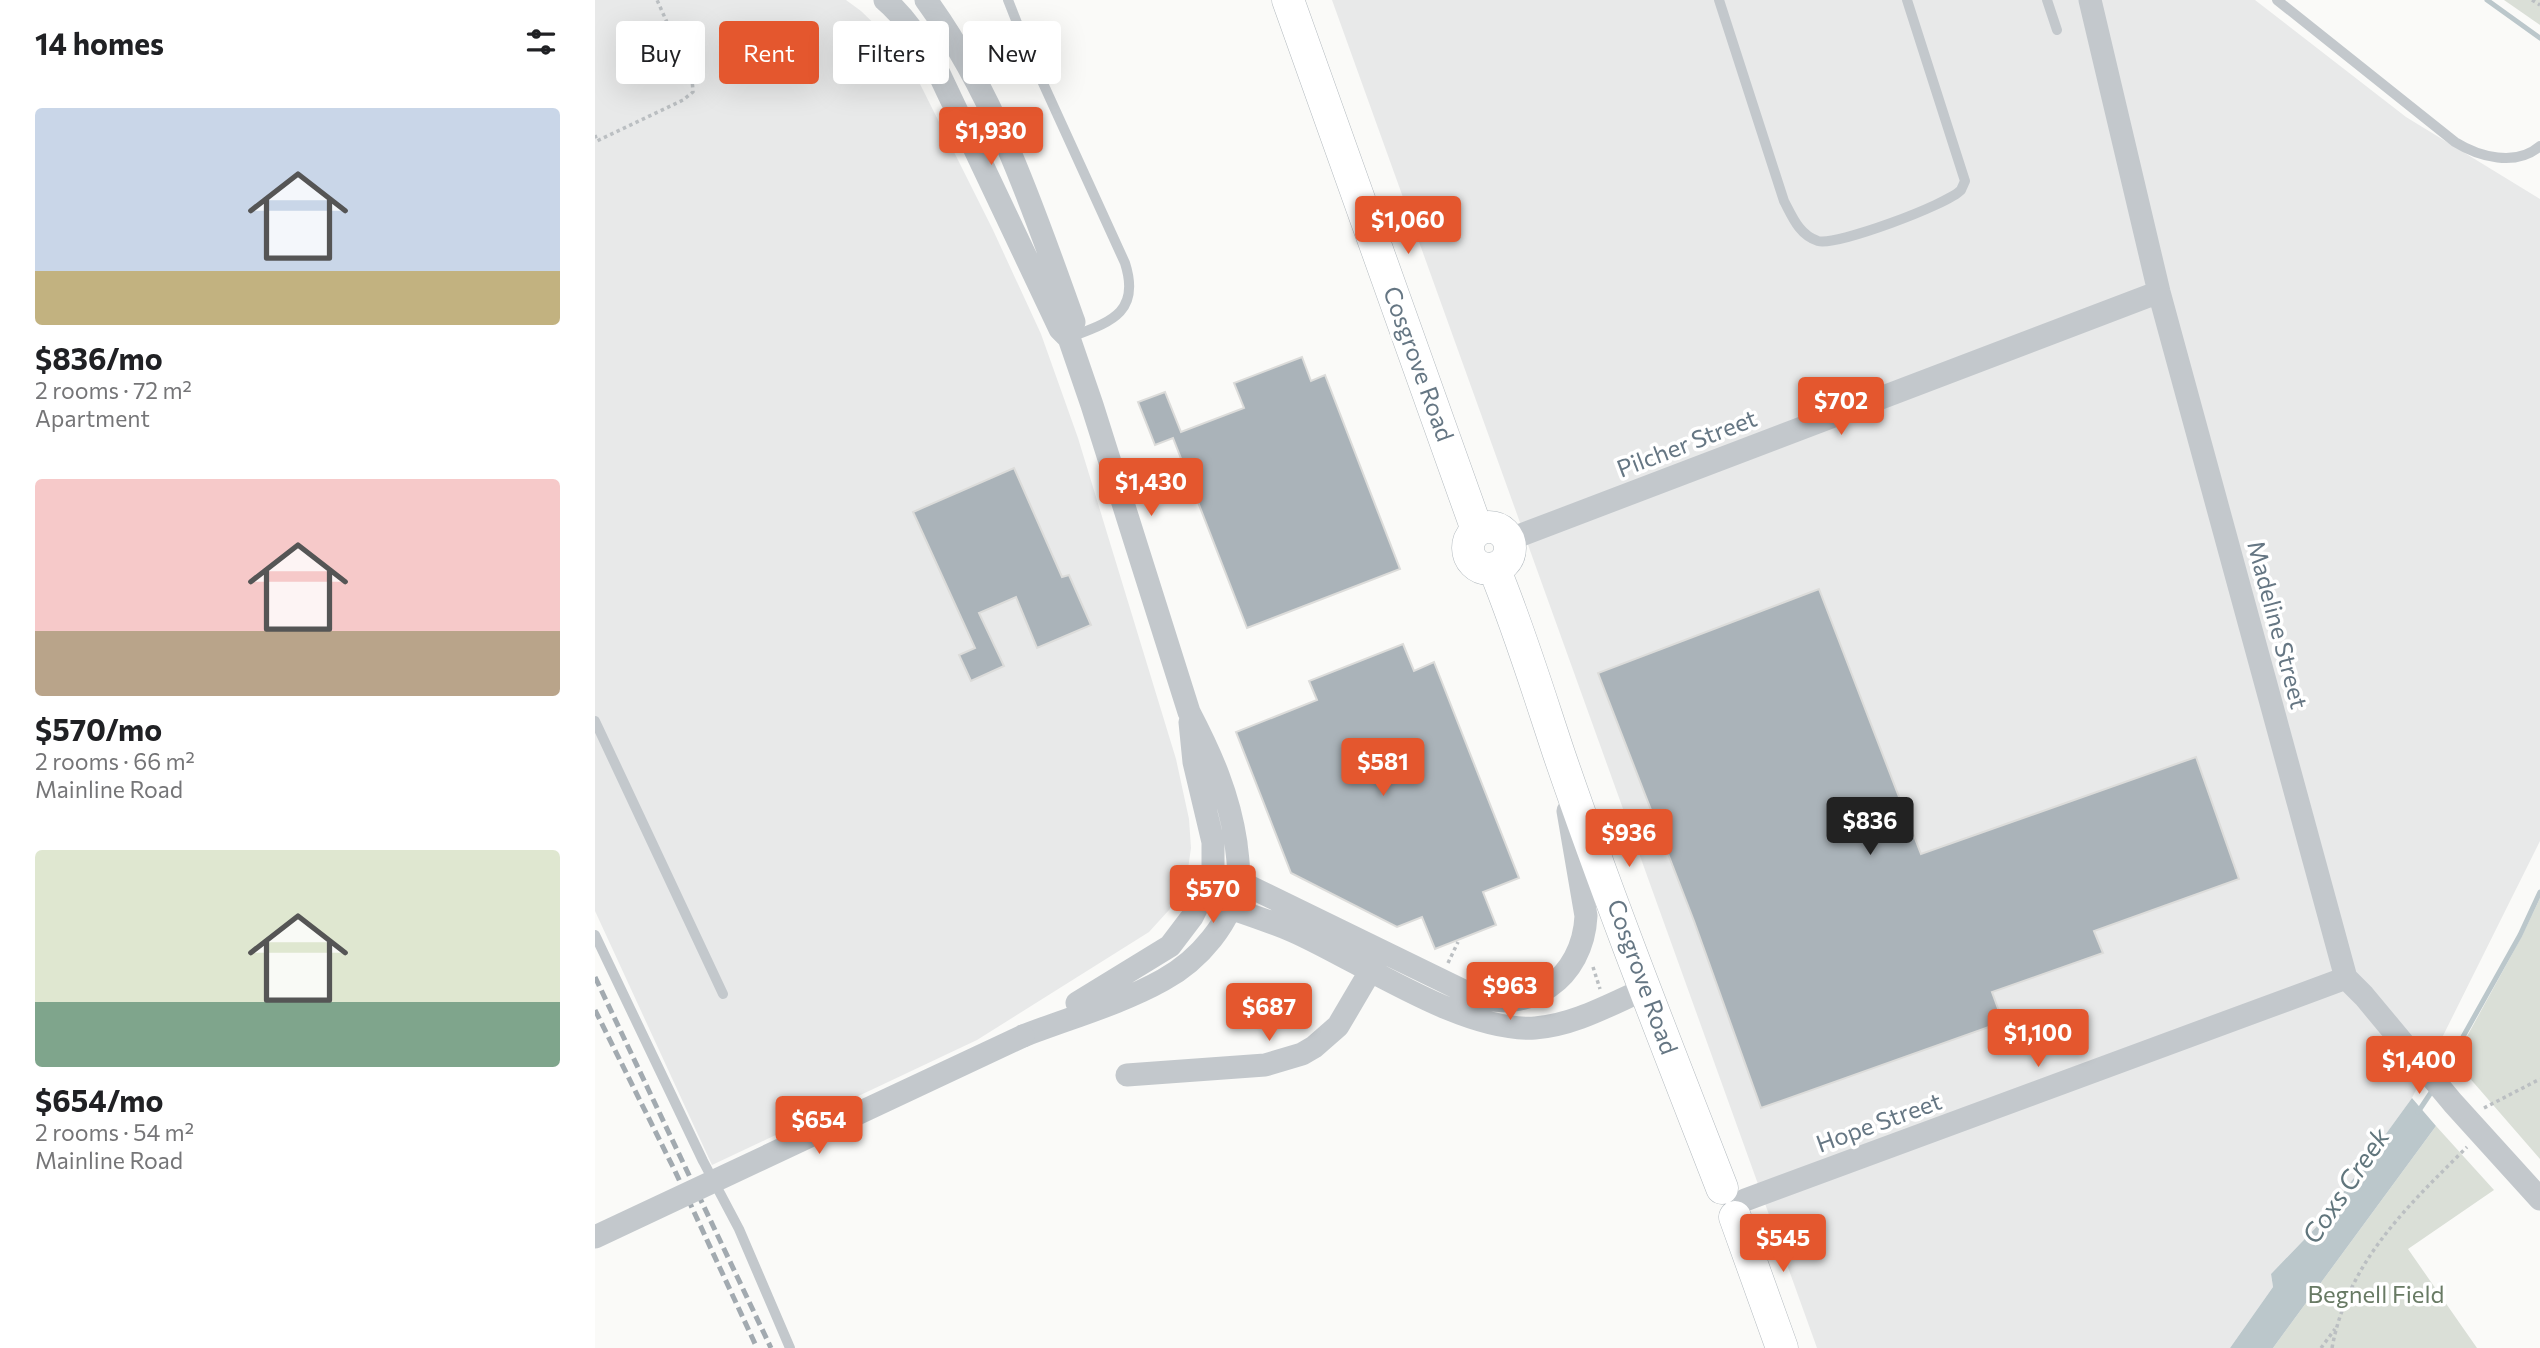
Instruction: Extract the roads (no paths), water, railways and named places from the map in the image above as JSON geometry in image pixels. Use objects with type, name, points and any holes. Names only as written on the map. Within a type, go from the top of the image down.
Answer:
[{"type":"main road","name":"Cosgrove Road","points":[[1288,0],[1477,530]]},
{"type":"main road","points":[[1495,528],[1508,540],[1509,553],[1500,565],[1494,568],[1481,567],[1471,559],[1469,540],[1477,530],[1495,528]]},
{"type":"main road","name":"Cosgrove Road","points":[[1494,568],[1645,989],[1734,1202],[1782,1348]]},
{"type":"street","points":[[595,1237],[1023,1036],[1164,979],[1203,950],[1229,908],[1238,881],[1232,818],[1213,757],[1189,712],[1069,338],[1060,329],[934,62],[910,27],[885,0]]},
{"type":"street","points":[[926,0],[967,62],[1027,191],[1073,322],[1069,338]]},
{"type":"street","name":"Madeline Street","points":[[2090,0],[2159,292],[2346,978],[2540,1199]]},
{"type":"street","name":"Pilcher Street","points":[[1508,540],[2159,292]]},
{"type":"street","points":[[1023,1036],[1170,946],[1203,899],[1213,874],[1213,842],[1194,762],[1189,712]]},
{"type":"street","points":[[1203,899],[1470,994],[1497,1001],[1524,998],[1542,991],[1566,973],[1581,948],[1586,916],[1559,752]]},
{"type":"street","points":[[1213,874],[1238,881],[1479,1020],[1533,1028],[1567,1023],[1645,989]]},
{"type":"street","points":[[1127,1074],[1265,1065],[1302,1054],[1338,1026],[1376,961]]},
{"type":"street","name":"Hope Street","points":[[1734,1202],[2346,978]]},
{"type":"lane","points":[[1008,0],[1122,255],[1130,282],[1129,298],[1117,316],[1110,322],[1069,338]]},
{"type":"lane","points":[[1719,0],[1784,201],[1795,223],[1803,232],[1820,242],[1842,239],[1936,206],[1961,190],[1965,181],[1907,0]]},
{"type":"lane","points":[[2047,0],[2057,30]]},
{"type":"lane","points":[[2277,0],[2472,153],[2490,158],[2517,157],[2534,152],[2540,146]]},
{"type":"lane","points":[[595,721],[723,994]]},
{"type":"lane","points":[[595,935],[703,1161],[739,1229],[790,1348]]},
{"type":"waterway","points":[[2487,0],[2540,38]]},
{"type":"waterway","name":"Coxs Creek","points":[[2441,1076],[2520,935],[2540,892]]},
{"type":"waterway","name":"Coxs Creek","points":[[2418,1112],[2434,1088]]},
{"type":"railway","points":[[595,977],[771,1348]]},
{"type":"railway","points":[[595,1010],[675,1171],[757,1348]]},
{"type":"park label","name":"Begnell Field","points":[[2376,1295]]}]
